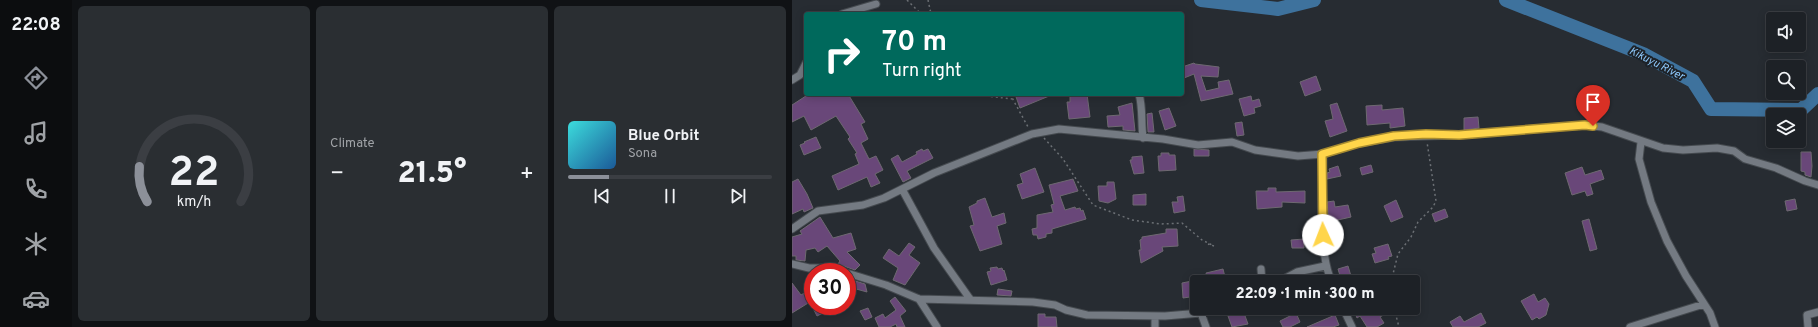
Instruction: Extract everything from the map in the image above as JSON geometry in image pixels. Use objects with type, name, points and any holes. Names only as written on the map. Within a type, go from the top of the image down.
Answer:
[{"type":"street","points":[[849,12],[876,4]]},
{"type":"street","points":[[792,80],[800,75],[804,67]]},
{"type":"street","points":[[1139,96],[1142,107],[1140,115],[1143,138]]},
{"type":"street","points":[[792,229],[818,211],[863,205],[884,198],[934,173],[1036,133],[1059,129],[1143,138],[1198,146],[1232,142],[1255,150],[1298,156],[1322,154],[1359,143],[1394,136],[1426,134],[1459,135],[1585,125],[1602,127],[1630,136],[1641,142],[1670,149],[1683,150],[1710,148],[1734,152],[1745,159],[1776,168],[1804,182],[1818,185]]},
{"type":"street","points":[[1641,142],[1639,159],[1651,202],[1667,241],[1686,276],[1710,313],[1716,327]]},
{"type":"street","points":[[1322,154],[1322,205],[1326,266],[1329,275]]},
{"type":"street","points":[[902,189],[912,211],[934,248],[970,299]]},
{"type":"street","points":[[792,264],[804,267]]},
{"type":"street","points":[[1292,275],[1298,272],[1326,266]]},
{"type":"street","points":[[1261,269],[1261,275]]},
{"type":"street","points":[[856,275],[920,298],[970,299],[1055,305],[1066,310],[1087,315],[1155,316],[1190,314]]},
{"type":"street","points":[[920,298],[937,327]]},
{"type":"street","points":[[1630,327],[1704,304]]},
{"type":"street","points":[[1808,327],[1807,315],[1818,312]]},
{"type":"street","points":[[1202,315],[1206,327]]},
{"type":"street","points":[[1346,315],[1352,327]]},
{"type":"street","points":[[1155,316],[1155,327]]},
{"type":"path","points":[[906,0],[919,12]]},
{"type":"path","points":[[928,0],[931,12]]},
{"type":"path","points":[[987,96],[1012,99]]},
{"type":"path","points":[[1011,96],[1036,133],[1063,159],[1093,205],[1132,220],[1161,224],[1182,223],[1202,240],[1214,246],[1208,244]]},
{"type":"path","points":[[1393,275],[1398,254],[1411,238],[1418,222],[1433,207],[1436,200],[1426,134]]},
{"type":"path","points":[[1396,315],[1400,327]]},
{"type":"building","points":[[1194,63],[1219,67],[1218,77],[1201,76],[1206,91],[1219,88],[1218,82],[1229,80],[1233,94],[1201,101],[1194,74],[1184,78],[1184,66]]},
{"type":"building","points":[[1316,76],[1321,90],[1305,96],[1300,82]]},
{"type":"building","points":[[806,96],[849,96],[865,122],[861,124],[868,139],[861,143],[869,159],[876,156],[883,170],[875,174],[880,183],[871,187],[867,177],[838,190],[832,176],[859,164],[855,154],[857,153],[848,139],[850,137],[836,116],[811,130],[804,116],[792,122],[792,105]]},
{"type":"building","points":[[1016,96],[1049,96],[1020,108]]},
{"type":"building","points":[[1070,96],[1087,96],[1090,117],[1069,119],[1067,102],[1070,102]]},
{"type":"building","points":[[1251,96],[1252,101],[1259,99],[1261,106],[1254,108],[1255,113],[1244,116],[1239,99]]},
{"type":"building","points":[[1132,103],[1135,131],[1123,130],[1123,126],[1108,127],[1107,116],[1120,115],[1118,107]]},
{"type":"building","points":[[1337,103],[1347,131],[1330,137],[1325,121],[1333,119],[1330,105]]},
{"type":"building","points":[[1382,105],[1382,110],[1403,108],[1405,126],[1390,128],[1390,123],[1367,125],[1366,106]]},
{"type":"building","points":[[1169,108],[1176,126],[1165,130],[1159,111]]},
{"type":"building","points":[[1152,113],[1154,132],[1148,132],[1147,114]]},
{"type":"building","points":[[1478,117],[1479,128],[1464,130],[1464,118]]},
{"type":"building","points":[[1242,122],[1244,135],[1237,136],[1235,123]]},
{"type":"building","points":[[816,137],[821,148],[804,155],[800,145]]},
{"type":"building","points":[[922,149],[923,151],[928,149],[933,158],[907,171],[911,178],[903,182],[891,159],[898,155],[902,162],[917,154],[916,152]]},
{"type":"building","points":[[1194,149],[1209,150],[1209,156],[1194,156]]},
{"type":"building","points":[[1801,152],[1811,152],[1811,177],[1805,175],[1805,172],[1801,171]]},
{"type":"building","points":[[1161,153],[1175,155],[1176,170],[1159,171],[1158,156],[1161,156]]},
{"type":"building","points":[[1142,156],[1144,173],[1134,174],[1130,160],[1132,160],[1132,157]]},
{"type":"building","points":[[1371,165],[1373,172],[1362,175],[1360,168]]},
{"type":"building","points":[[1338,166],[1341,176],[1327,179],[1327,173],[1330,172],[1329,169]]},
{"type":"building","points":[[1582,167],[1585,175],[1601,170],[1604,179],[1590,184],[1593,194],[1587,196],[1585,191],[1572,195],[1565,173]]},
{"type":"building","points":[[1035,168],[1044,192],[1022,199],[1017,185],[1023,183],[1020,174]]},
{"type":"building","points":[[798,179],[813,208],[804,212],[803,209],[792,214],[792,182]]},
{"type":"building","points":[[1073,179],[1078,191],[1060,196],[1065,210],[1075,207],[1076,209],[1080,208],[1081,211],[1083,210],[1086,219],[1052,229],[1052,233],[1046,234],[1046,237],[1038,239],[1037,235],[1033,235],[1032,229],[1037,228],[1037,215],[1053,212],[1051,205],[1054,204],[1049,185]]},
{"type":"building","points":[[1107,182],[1114,182],[1116,199],[1108,203],[1099,201],[1098,186],[1107,186]]},
{"type":"building","points":[[1268,188],[1276,188],[1276,192],[1305,191],[1305,203],[1282,202],[1282,207],[1257,209],[1256,191],[1268,191]]},
{"type":"building","points":[[1146,194],[1146,205],[1133,205],[1133,195]]},
{"type":"building","points":[[1183,196],[1185,211],[1174,213],[1172,202],[1178,202],[1177,197]]},
{"type":"building","points":[[985,198],[992,217],[1004,213],[1006,223],[997,226],[1002,244],[980,251],[970,226],[974,225],[969,207],[977,203],[977,201]]},
{"type":"building","points":[[1795,199],[1797,209],[1787,211],[1785,201]]},
{"type":"building","points":[[1396,200],[1403,217],[1391,222],[1384,206]]},
{"type":"building","points":[[1334,201],[1335,207],[1348,205],[1351,217],[1329,222],[1327,202]]},
{"type":"building","points":[[1445,209],[1448,217],[1435,222],[1432,214]]},
{"type":"building","points":[[820,217],[833,238],[851,233],[856,249],[847,252],[860,265],[856,269],[856,263],[839,263],[840,261],[827,246],[818,252],[815,248],[806,250],[805,261],[796,260],[796,256],[792,256],[792,237],[802,234],[800,231]]},
{"type":"building","points":[[1589,219],[1597,249],[1590,251],[1582,221]]},
{"type":"building","points":[[1166,229],[1177,229],[1178,246],[1162,247],[1163,251],[1141,263],[1139,250],[1141,250],[1140,240],[1142,237],[1166,233]]},
{"type":"building","points":[[1304,239],[1304,248],[1292,248],[1291,240]]},
{"type":"building","points":[[909,243],[915,247],[909,255],[920,263],[905,285],[893,280],[898,268],[883,258],[889,249],[899,256]]},
{"type":"building","points":[[1388,244],[1392,256],[1388,257],[1389,259],[1375,263],[1372,254],[1376,253],[1374,248]]},
{"type":"building","points":[[1348,266],[1351,275],[1340,275],[1338,269]]},
{"type":"building","points":[[997,267],[998,269],[1002,268],[1003,271],[1004,270],[1007,280],[991,285],[987,272],[991,271],[990,268]]},
{"type":"building","points":[[1223,269],[1224,275],[1206,275],[1206,273]]},
{"type":"building","points":[[856,281],[865,284],[867,292],[856,289]]},
{"type":"building","points":[[1190,281],[1190,297],[1183,298],[1182,283]]},
{"type":"building","points":[[792,283],[801,295],[804,293],[804,306],[792,313]]},
{"type":"building","points":[[998,289],[1012,291],[1011,296],[997,295]]},
{"type":"building","points":[[1534,294],[1538,302],[1545,298],[1549,304],[1546,315],[1539,319],[1537,317],[1532,320],[1521,301]]},
{"type":"building","points":[[895,297],[906,311],[900,316],[905,327],[897,327],[896,324],[890,327],[879,327],[875,318],[883,314],[885,318],[896,310],[890,301]]},
{"type":"building","points":[[868,308],[872,317],[865,320],[860,311]]},
{"type":"building","points":[[1481,313],[1486,323],[1478,327],[1453,327],[1450,322],[1460,316],[1464,322]]},
{"type":"building","points":[[1038,314],[1045,314],[1045,317],[1056,317],[1057,327],[1038,327]]},
{"type":"building","points":[[1245,315],[1248,324],[1232,327],[1228,316]]},
{"type":"building","points":[[1292,315],[1297,315],[1300,322],[1290,327],[1283,327],[1280,321]]},
{"type":"building","points":[[1335,315],[1339,325],[1333,327],[1307,327]]},
{"type":"building","points":[[1356,315],[1384,315],[1380,317],[1384,323],[1377,327],[1367,327],[1360,316],[1357,318]]},
{"type":"waterway","name":"Kikuyu River","points":[[1201,0],[1278,9],[1314,0]]},
{"type":"waterway","name":"Kikuyu River","points":[[1506,0],[1643,54],[1693,81],[1711,109],[1801,110],[1818,94]]},
{"type":"route","points":[[1323,235],[1322,154],[1359,143],[1394,136],[1426,134],[1459,135],[1585,125],[1593,126]]}]
